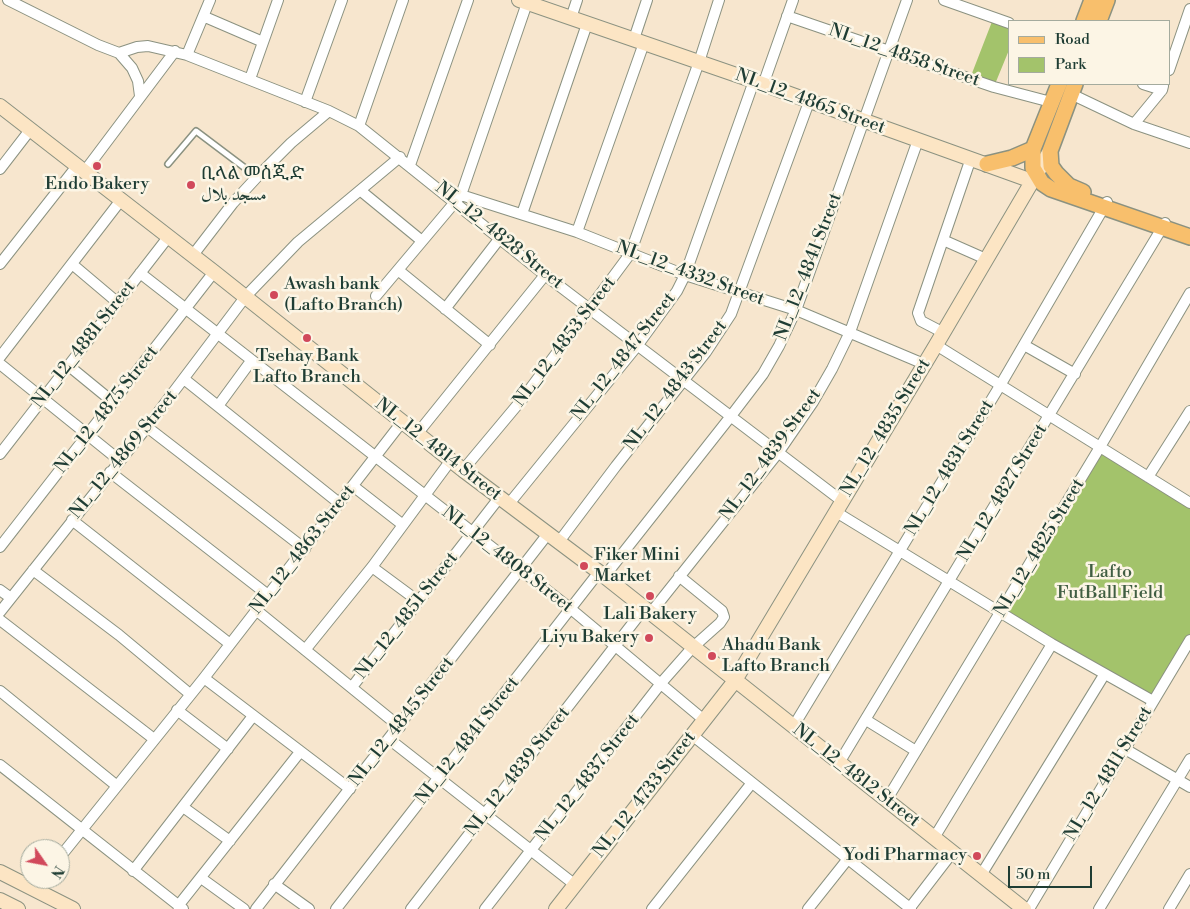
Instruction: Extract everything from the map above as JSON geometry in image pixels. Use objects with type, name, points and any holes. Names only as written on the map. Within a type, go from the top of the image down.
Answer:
[{"type":"main road","points":[[1092,15],[1107,0]]},
{"type":"main road","points":[[1059,85],[1033,149],[1034,178],[1051,189],[1106,204],[1164,225],[1190,238]]},
{"type":"main road","points":[[1073,89],[1050,151],[1051,166],[1062,180],[1106,204]]},
{"type":"main road","points":[[987,164],[1012,158],[1033,149]]},
{"type":"main road","points":[[1164,225],[1190,231]]},
{"type":"street","points":[[8,0],[98,46],[119,53],[132,68],[138,81],[140,96]]},
{"type":"street","points":[[187,55],[210,0]]},
{"type":"street","points":[[250,79],[278,0]]},
{"type":"street","points":[[305,102],[342,0]]},
{"type":"street","points":[[359,126],[403,0]]},
{"type":"street","points":[[410,165],[468,0]]},
{"type":"street","points":[[570,18],[577,0]]},
{"type":"street","points":[[577,232],[639,41],[647,0]]},
{"type":"street","name":"NL_12_4853 Street","points":[[463,470],[524,397],[630,254],[699,62],[719,0]]},
{"type":"street","name":"NL_12_4847 Street","points":[[504,502],[637,346],[667,306],[685,275],[793,0]]},
{"type":"street","name":"NL_12_4841 Street","points":[[336,909],[571,609],[731,416],[763,374],[780,346],[796,310],[907,0]]},
{"type":"street","points":[[944,0],[1008,23]]},
{"type":"street","points":[[376,296],[459,199],[523,1]]},
{"type":"street","name":"NL_12_4865 Street","points":[[523,1],[987,164],[1034,178]]},
{"type":"street","points":[[1170,67],[1190,9]]},
{"type":"street","name":"NL_12_4858 Street","points":[[787,16],[994,87],[1051,102]]},
{"type":"street","points":[[204,17],[263,42]]},
{"type":"street","points":[[522,214],[587,24]]},
{"type":"street","name":"NL_12_4828 Street","points":[[119,53],[137,47],[148,46],[175,51],[329,111],[359,126],[459,199],[500,238],[545,275],[778,453],[839,507],[900,551],[1052,644],[1153,701]]},
{"type":"street","points":[[0,264],[140,96],[175,51]]},
{"type":"street","points":[[1134,124],[1163,87],[1150,85]]},
{"type":"street","points":[[1073,89],[1134,124],[1190,143]]},
{"type":"street","name":"NL_12_4843 Street","points":[[553,539],[616,466],[684,381],[719,333],[740,293],[809,102]]},
{"type":"street","name":"NL_12_4814 Street","points":[[0,106],[246,296],[416,434],[601,575],[734,682]]},
{"type":"street","points":[[193,255],[234,203],[258,177],[292,143],[329,111]]},
{"type":"street","points":[[0,169],[30,130]]},
{"type":"street","name":"NL_12_4839 Street","points":[[410,909],[616,647],[680,576],[778,453],[813,402],[850,332],[918,140]]},
{"type":"street","name":"NL_12_4835 Street","points":[[734,682],[944,333],[1050,151]]},
{"type":"street","name":"NL_12_4869 Street","points":[[0,612],[147,427],[246,296],[298,242],[400,157]]},
{"type":"street","points":[[944,333],[921,321],[918,313],[971,158]]},
{"type":"street","points":[[361,191],[422,241]]},
{"type":"street","name":"NL_12_4332 Street","points":[[459,199],[522,214],[577,232],[685,275],[796,310],[924,364]]},
{"type":"street","points":[[0,357],[121,200]]},
{"type":"street","name":"NL_12_4831 Street","points":[[793,727],[1001,384],[1106,204]]},
{"type":"street","name":"NL_12_4827 Street","points":[[840,763],[1164,225]]},
{"type":"street","name":"NL_12_4881 Street","points":[[0,454],[169,236]]},
{"type":"street","points":[[445,309],[500,238]]},
{"type":"street","points":[[943,240],[986,259]]},
{"type":"street","points":[[72,264],[117,302]]},
{"type":"street","points":[[398,270],[490,345]]},
{"type":"street","name":"NL_12_4875 Street","points":[[0,547],[214,272]]},
{"type":"street","points":[[140,273],[251,361],[376,456]]},
{"type":"street","points":[[416,434],[545,275]]},
{"type":"street","name":"NL_12_4825 Street","points":[[886,801],[1100,447],[1190,293]]},
{"type":"street","points":[[936,345],[1190,503]]},
{"type":"street","points":[[1024,345],[1075,374]]},
{"type":"street","points":[[218,406],[251,361]]},
{"type":"street","points":[[0,364],[119,460]]},
{"type":"street","points":[[69,366],[113,402]]},
{"type":"street","points":[[184,379],[339,503]]},
{"type":"street","points":[[1148,477],[1190,411]]},
{"type":"street","name":"NL_12_4863 Street","points":[[190,694],[305,549],[402,422]]},
{"type":"street","points":[[147,427],[305,549]]},
{"type":"street","name":"NL_12_4808 Street","points":[[376,456],[662,682],[704,720]]},
{"type":"street","points":[[305,650],[372,567],[451,460]]},
{"type":"street","points":[[110,472],[268,595]]},
{"type":"street","points":[[353,486],[404,525]]},
{"type":"street","name":"NL_12_4851 Street","points":[[352,687],[472,533],[504,502]]},
{"type":"street","points":[[72,520],[230,644]]},
{"type":"street","name":"NL_12_4845 Street","points":[[256,909],[521,570],[553,539]]},
{"type":"street","points":[[372,567],[418,601]]},
{"type":"street","points":[[33,570],[119,635],[190,694],[70,846]]},
{"type":"street","name":"NL_12_4837 Street","points":[[485,909],[662,682],[692,648],[724,617],[722,611],[680,576]]},
{"type":"street","points":[[0,590],[11,598]]},
{"type":"street","points":[[256,610],[400,726]]},
{"type":"street","points":[[0,620],[154,739]]},
{"type":"street","name":"NL_12_4811 Street","points":[[1029,909],[1190,640]]},
{"type":"street","points":[[934,838],[1052,644]]},
{"type":"street","points":[[981,875],[1104,674]]},
{"type":"street","points":[[204,678],[350,789]]},
{"type":"street","name":"NL_12_4733 Street","points":[[556,909],[734,682]]},
{"type":"street","name":"NL_12_4812 Street","points":[[734,682],[840,763],[1024,909]]},
{"type":"street","points":[[0,692],[117,786]]},
{"type":"street","points":[[177,710],[228,749]]},
{"type":"street","points":[[133,871],[253,716]]},
{"type":"street","points":[[866,720],[916,751]]},
{"type":"street","points":[[692,735],[910,909],[952,853]]},
{"type":"street","points":[[389,739],[574,884]]},
{"type":"street","points":[[1125,749],[1190,788]]},
{"type":"street","points":[[0,765],[180,908],[201,878],[300,752]]},
{"type":"street","points":[[1099,909],[1190,759]]},
{"type":"street","points":[[652,909],[751,784]]},
{"type":"street","points":[[183,806],[230,841]]},
{"type":"street","points":[[808,909],[847,860]]},
{"type":"street","points":[[0,872],[20,878]]},
{"type":"street","points":[[1169,909],[1190,874]]},
{"type":"street","points":[[201,878],[244,909]]},
{"type":"street","points":[[274,884],[309,909]]},
{"type":"street","points":[[46,889],[73,909]]},
{"type":"street","points":[[0,900],[18,909]]},
{"type":"lane","points":[[168,164],[196,131],[258,177]]},
{"type":"green space","points":[[993,19],[1008,25],[1008,52],[993,89],[969,81]]},
{"type":"green space","name":"Lafto FutBall Field","points":[[1098,446],[1190,506],[1190,639],[1153,700],[1000,612]]},
{"type":"place","name":"Endo Bakery","points":[[97,166]]},
{"type":"place","name":"ቢላል መስጂድ مسجد بلال","points":[[191,185]]},
{"type":"place","name":"Awash bank (Lafto Branch)","points":[[274,295]]},
{"type":"place","name":"Tsehay Bank Lafto Branch","points":[[307,338]]},
{"type":"place","name":"Fiker Mini Market","points":[[584,566]]},
{"type":"place","name":"Lali Bakery","points":[[650,596]]},
{"type":"place","name":"Liyu Bakery","points":[[649,638]]},
{"type":"place","name":"Ahadu Bank Lafto Branch","points":[[712,656]]},
{"type":"place","name":"Yodi Pharmacy","points":[[977,856]]}]
